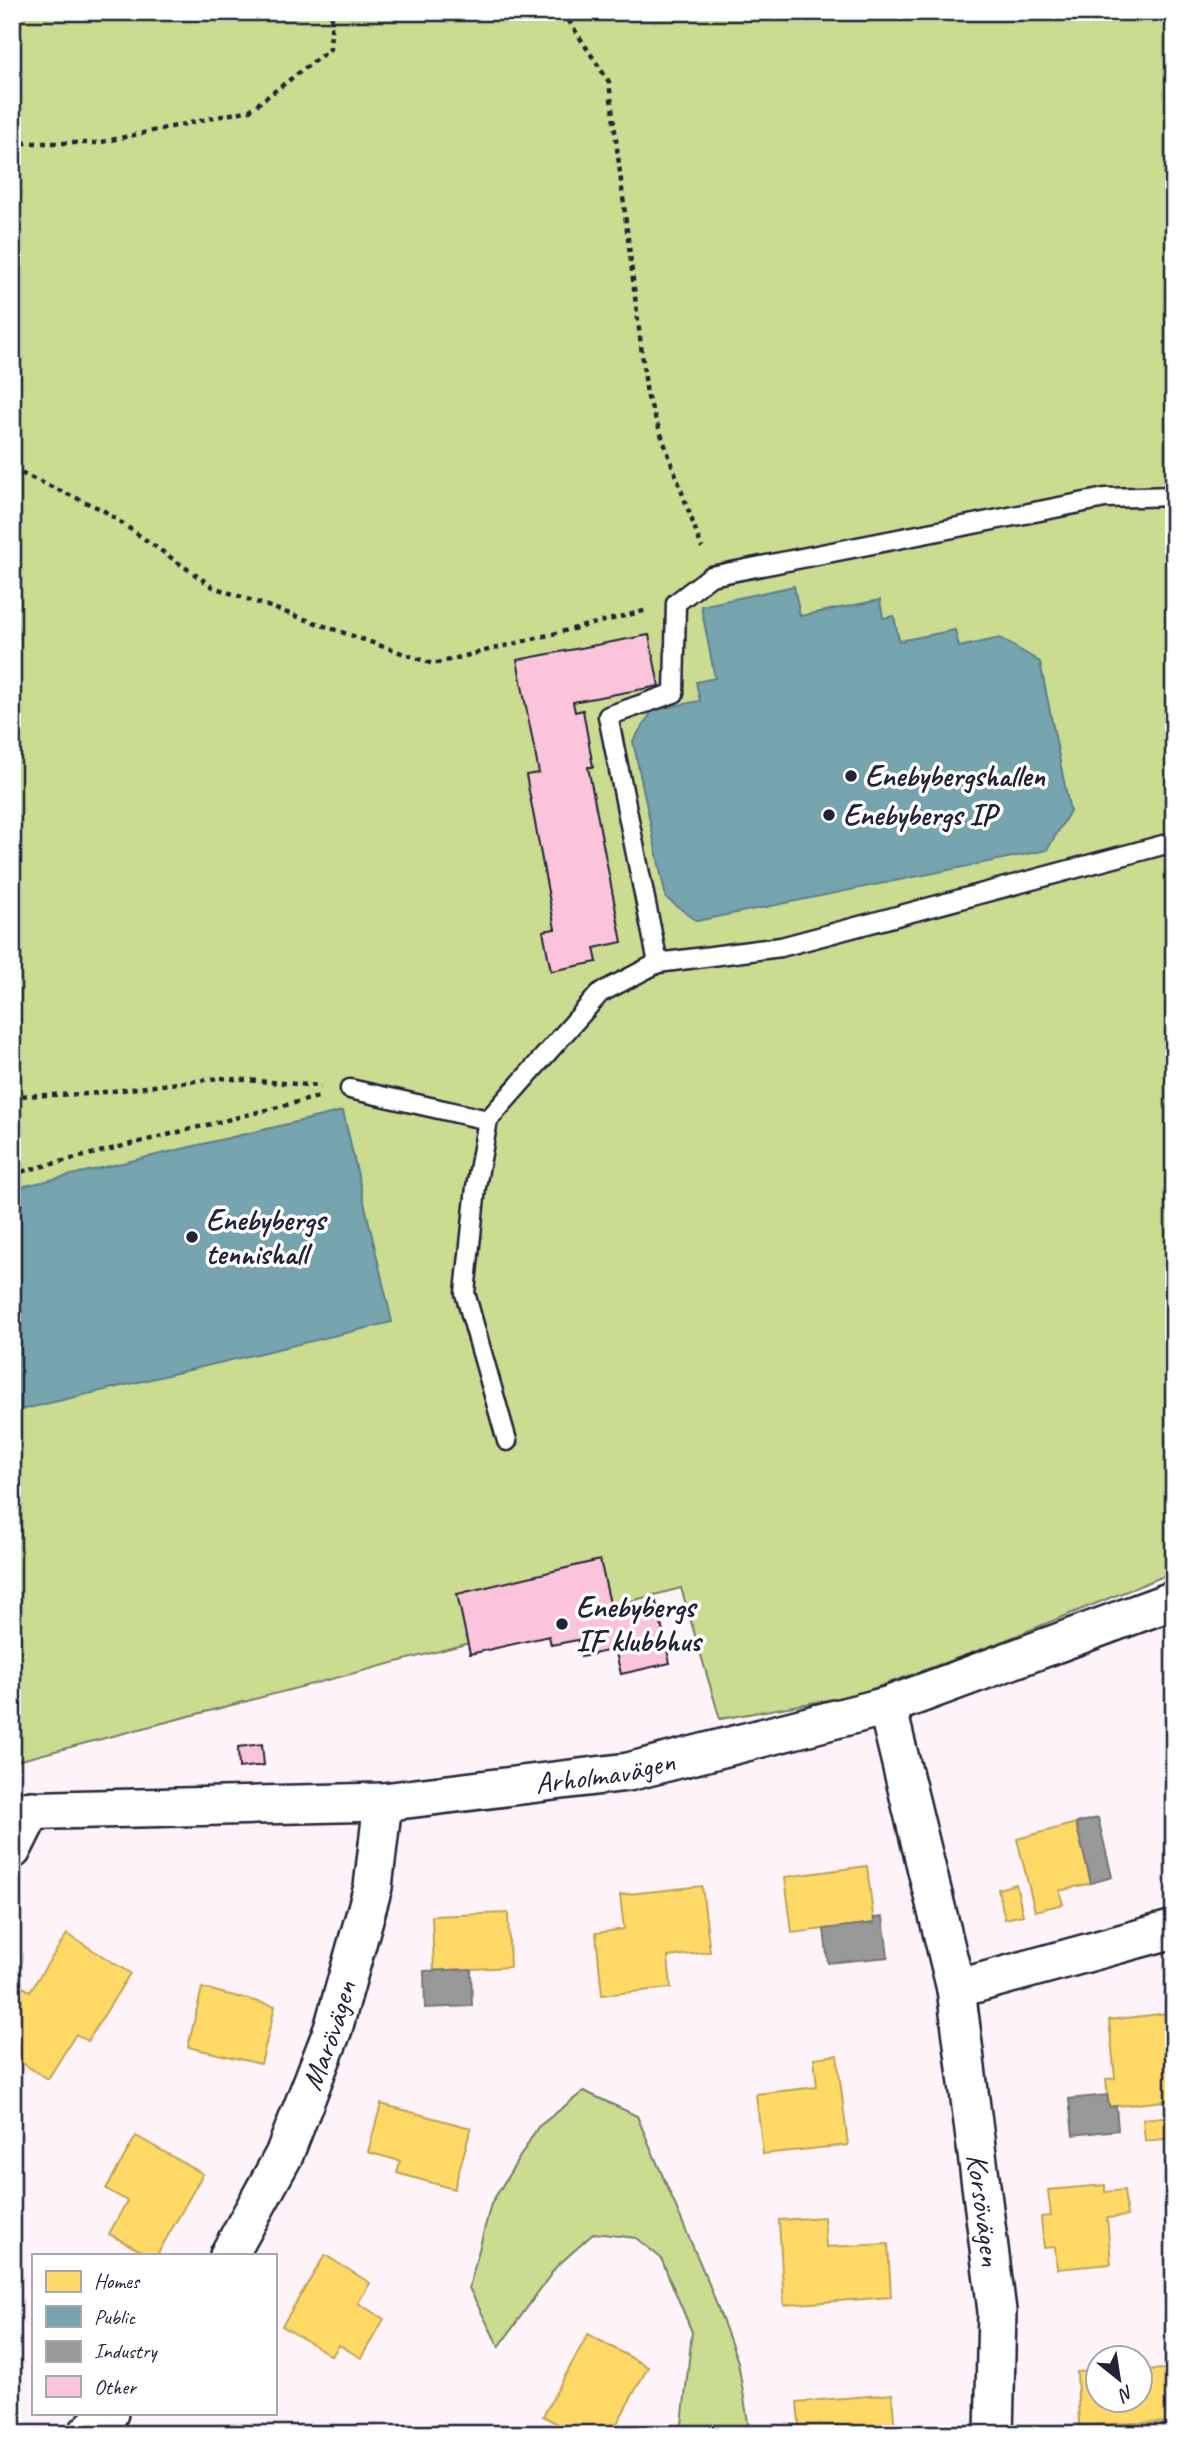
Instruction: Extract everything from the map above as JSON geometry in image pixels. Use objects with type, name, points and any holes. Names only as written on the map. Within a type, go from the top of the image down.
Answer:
[{"type":"street","name":"Arholmavägen","points":[[22,1811],[383,1802],[628,1772],[887,1706],[1174,1600]]},
{"type":"street","name":"Korsövägen","points":[[887,1706],[956,1989],[997,2311],[994,2434]]},
{"type":"street","name":"Marövägen","points":[[230,2254],[284,2155],[333,2029],[373,1887],[383,1802]]},
{"type":"street","points":[[12,1850],[22,1811]]},
{"type":"street","points":[[956,1989],[1174,1929]]},
{"type":"street","points":[[87,2434],[108,2414]]},
{"type":"lane","points":[[658,963],[608,716],[674,693],[676,603],[711,576],[1105,498],[1174,496]]},
{"type":"lane","points":[[507,1441],[465,1293],[477,1186],[488,1121],[600,993],[658,963],[781,947],[1174,842]]},
{"type":"lane","points":[[350,1089],[488,1121]]},
{"type":"path","points":[[12,143],[97,143],[250,110],[330,48],[332,12]]},
{"type":"path","points":[[563,12],[609,82],[647,395],[711,576]]},
{"type":"path","points":[[12,470],[103,510],[213,587],[433,664],[676,603]]},
{"type":"path","points":[[12,1096],[88,1094],[220,1078],[350,1089]]},
{"type":"path","points":[[12,1174],[350,1089]]},
{"type":"green space","name":"Enebybergs IP","points":[[12,12],[1174,12],[1174,1572],[988,1647],[855,1695],[720,1719],[681,1588],[13,1762]]},
{"type":"green space","points":[[584,2091],[637,2116],[709,2284],[738,2362],[750,2434],[681,2434],[692,2332],[661,2258],[636,2238],[594,2233],[556,2267],[499,2347],[469,2288],[491,2204],[538,2127]]},
{"type":"building: Homes","points":[[1076,1823],[1091,1883],[1059,1891],[1063,1904],[1035,1911],[1017,1839]]},
{"type":"building: Homes","points":[[867,1866],[874,1923],[792,1933],[785,1877]]},
{"type":"building: Homes","points":[[1016,1884],[1023,1915],[1005,1919],[998,1889]]},
{"type":"building: Homes","points":[[702,1886],[710,1952],[668,1957],[671,1988],[602,1995],[596,1933],[624,1929],[620,1895]]},
{"type":"building: Homes","points":[[508,1913],[510,1967],[434,1971],[432,1916]]},
{"type":"building: Homes","points":[[67,1934],[130,1973],[88,2041],[76,2034],[48,2079],[12,2057],[12,1992],[17,1984],[30,1991]]},
{"type":"building: Homes","points":[[202,1988],[275,2006],[261,2064],[188,2047]]},
{"type":"building: Homes","points":[[1168,2013],[1174,2067],[1174,2100],[1109,2107],[1106,2079],[1115,2078],[1109,2020]]},
{"type":"building: Homes","points":[[837,2055],[848,2145],[763,2154],[756,2094],[817,2087],[814,2058]]},
{"type":"building: Homes","points":[[381,2104],[471,2128],[454,2189],[397,2173],[400,2161],[368,2152]]},
{"type":"building: Homes","points":[[1174,2116],[1174,2138],[1145,2141],[1143,2119]]},
{"type":"building: Homes","points":[[136,2136],[203,2174],[158,2254],[146,2254],[109,2234],[127,2201],[106,2189]]},
{"type":"building: Homes","points":[[1105,2185],[1105,2192],[1124,2190],[1127,2216],[1107,2218],[1111,2264],[1057,2269],[1055,2247],[1044,2248],[1041,2217],[1051,2216],[1048,2190]]},
{"type":"building: Homes","points":[[824,2217],[826,2247],[888,2244],[891,2297],[784,2305],[779,2220]]},
{"type":"building: Homes","points":[[325,2255],[370,2283],[358,2303],[384,2319],[361,2358],[339,2345],[332,2356],[282,2326]]},
{"type":"building: Homes","points":[[588,2334],[648,2367],[611,2434],[576,2434],[543,2416]]},
{"type":"building: Homes","points":[[1171,2369],[1171,2379],[1174,2379],[1174,2428],[1172,2422],[1079,2425],[1077,2372],[1084,2372],[1084,2414],[1154,2414],[1154,2370]]},
{"type":"building: Homes","points":[[892,2394],[895,2434],[800,2434],[797,2402]]},
{"type":"building: Public","name":"Enebybergshallen","points":[[794,586],[800,616],[880,600],[883,618],[894,616],[899,641],[955,630],[959,647],[1000,638],[1040,662],[1070,811],[1047,850],[697,921],[666,898],[633,741],[653,710],[700,701],[696,682],[715,678],[701,606]]},
{"type":"building: Public","name":"Enebybergs tennishall","points":[[343,1111],[392,1322],[12,1412],[12,1189]]},
{"type":"building: Industry","points":[[1098,1818],[1112,1877],[1091,1883],[1076,1823]]},
{"type":"building: Industry","points":[[883,1917],[888,1957],[828,1963],[824,1929],[874,1923],[874,1918]]},
{"type":"building: Industry","points":[[471,1969],[472,2006],[425,2008],[424,1971]]},
{"type":"building: Industry","points":[[1107,2095],[1109,2107],[1116,2106],[1118,2130],[1073,2135],[1069,2099]]},
{"type":"building: Other","points":[[649,635],[659,686],[573,702],[575,712],[583,710],[593,767],[588,767],[622,942],[594,948],[597,962],[551,971],[543,931],[555,929],[526,775],[539,773],[517,660]]},
{"type":"building: Other","name":"Enebybergs IF klubbhus","points":[[600,1560],[612,1612],[656,1602],[670,1663],[621,1674],[615,1649],[581,1657],[578,1640],[551,1645],[549,1636],[470,1654],[457,1594]]},
{"type":"building: Other","points":[[262,1744],[264,1765],[239,1768],[238,1747]]},
{"type":"place","name":"Enebybergshallen","points":[[851,776]]},
{"type":"place","name":"Enebybergs IP","points":[[829,815]]},
{"type":"place","name":"Enebybergs tennishall","points":[[192,1237]]},
{"type":"place","name":"Enebybergs IF klubbhus","points":[[562,1624]]}]
